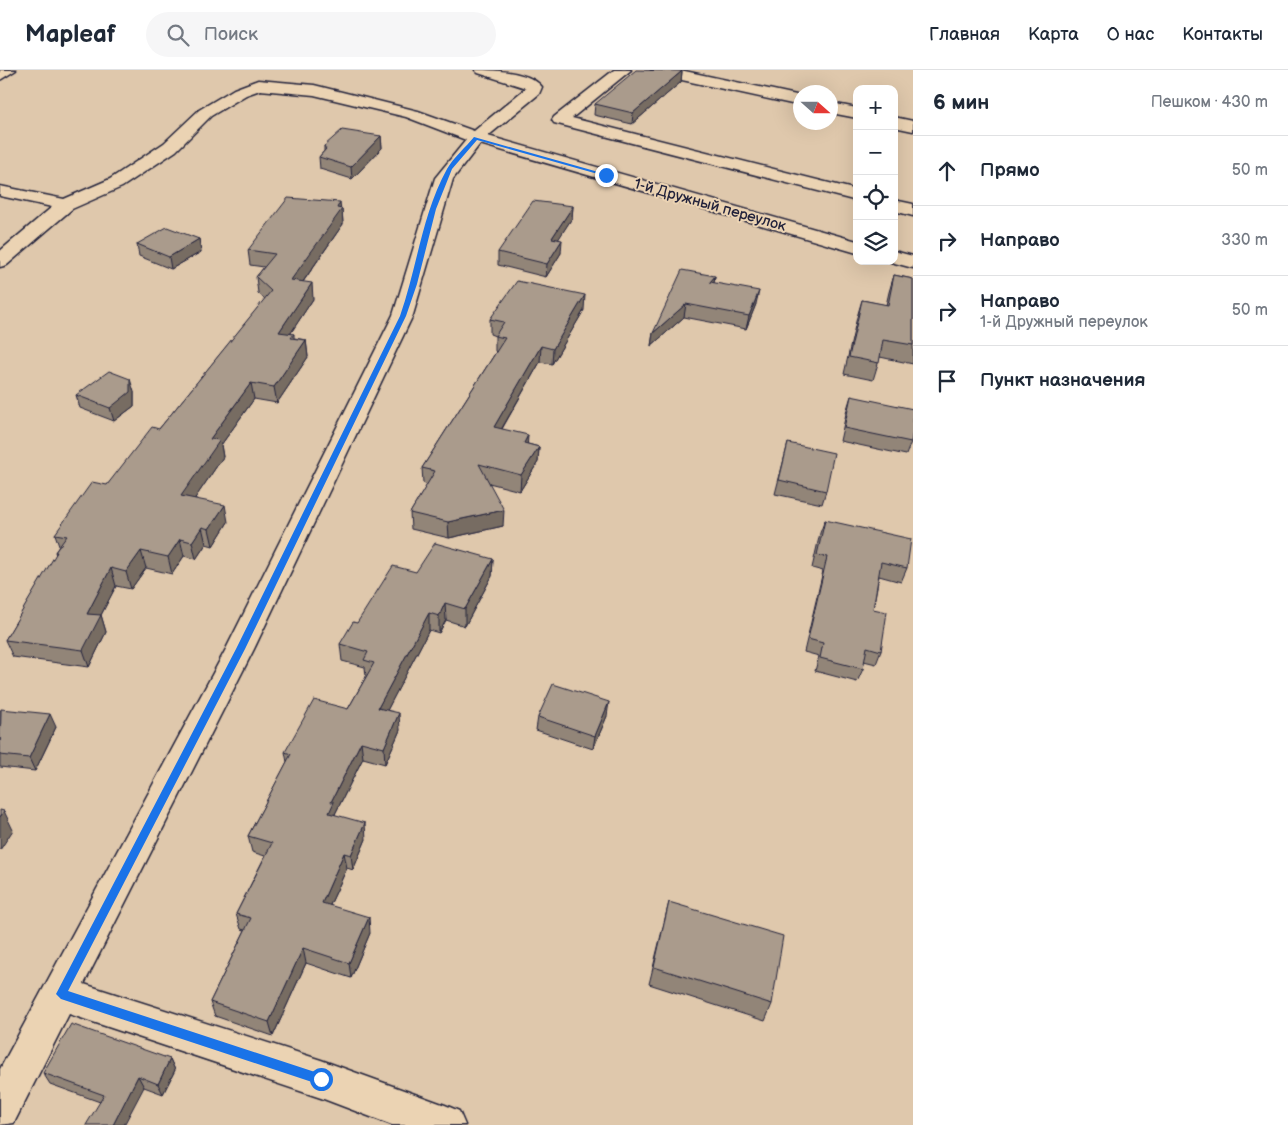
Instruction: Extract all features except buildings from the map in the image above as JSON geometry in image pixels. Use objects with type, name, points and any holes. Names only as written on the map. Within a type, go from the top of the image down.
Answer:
[{"type":"street","points":[[0,75],[8,70]]},
{"type":"street","points":[[0,1109],[240,649],[403,316],[444,178],[476,138],[533,91],[534,86],[530,83],[509,73],[483,70]]},
{"type":"street","points":[[623,70],[560,120],[853,195]]},
{"type":"street","points":[[659,70],[793,99]]},
{"type":"street","name":"1-й Дружный переулок","points":[[0,261],[66,206],[116,183],[170,147],[205,113],[240,92],[258,85],[314,90],[434,120],[476,138],[853,246]]},
{"type":"street","points":[[838,110],[853,113]]},
{"type":"street","points":[[898,123],[913,126]]},
{"type":"street","points":[[0,190],[66,206]]},
{"type":"street","points":[[898,206],[913,210]]},
{"type":"street","points":[[898,258],[913,262]]},
{"type":"street","points":[[61,994],[321,1079],[445,1125]]},
{"type":"route","points":[[321,1079],[61,994],[240,649],[403,316],[414,284],[433,209],[444,178],[476,138],[606,175]]}]
